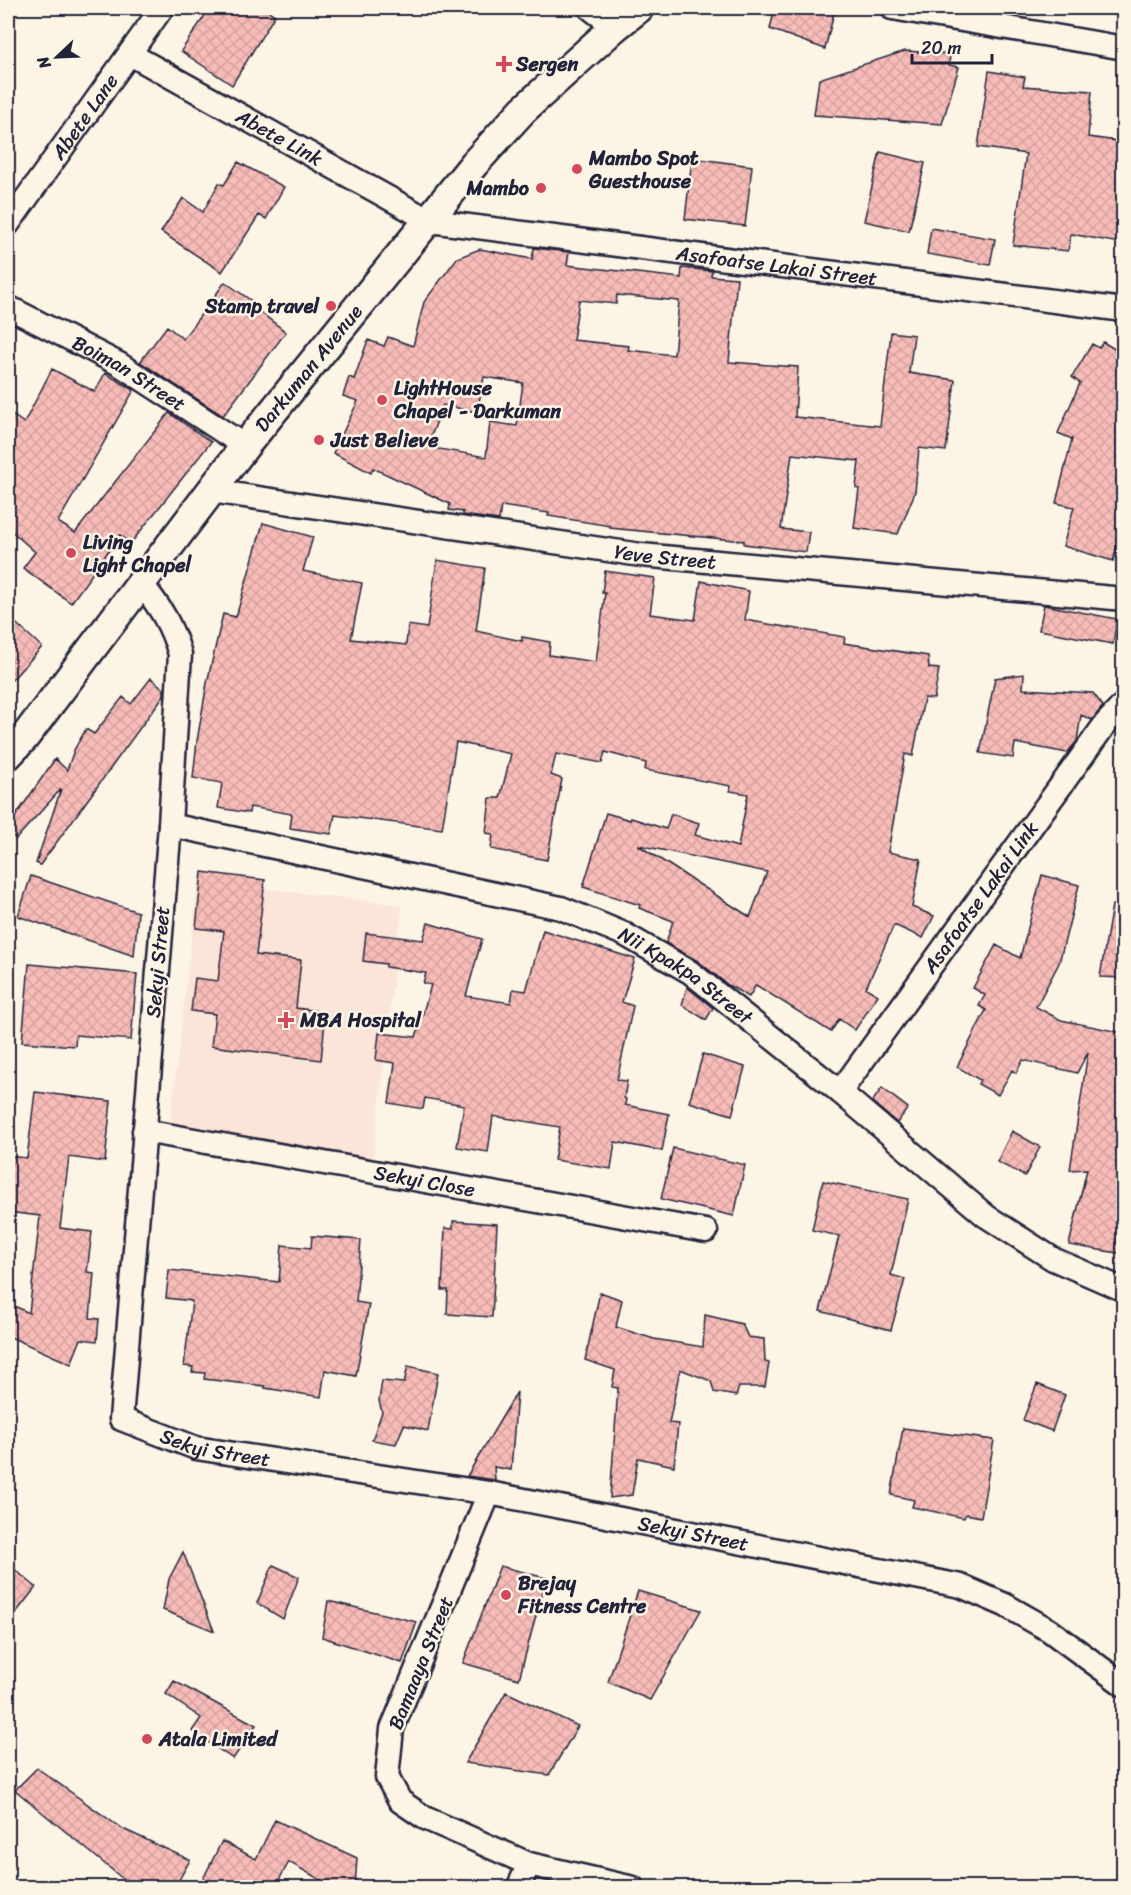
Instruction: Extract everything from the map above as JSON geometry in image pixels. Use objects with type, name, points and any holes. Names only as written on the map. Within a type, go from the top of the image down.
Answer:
[{"type":"street","name":"Abete Lane","points":[[8,224],[162,8]]},
{"type":"street","points":[[590,8],[615,27]]},
{"type":"street","name":"Darkuman Avenue","points":[[8,755],[24,738],[245,446],[474,164],[523,110],[639,8]]},
{"type":"street","points":[[892,8],[1124,48]]},
{"type":"street","name":"Abete Link","points":[[130,54],[430,221]]},
{"type":"street","name":"Asafoatse Lakai Street","points":[[430,221],[1124,310]]},
{"type":"street","name":"Boiman Street","points":[[8,307],[119,364],[245,446]]},
{"type":"street","name":"Yeve Street","points":[[211,490],[641,555],[1124,599]]},
{"type":"street","name":"Sekyi Street","points":[[141,583],[157,603],[172,628],[180,654],[170,825],[122,1419],[196,1448],[489,1493],[961,1586],[1005,1605],[1049,1630],[1124,1685]]},
{"type":"street","name":"Asafoatse Lakai Link","points":[[840,1092],[1093,741],[1124,704]]},
{"type":"street","name":"Nii Kpakpa Street","points":[[170,825],[561,908],[624,934],[690,972],[840,1092],[986,1216],[1053,1259],[1124,1290]]},
{"type":"street","name":"Sekyi Close","points":[[144,1131],[706,1231]]},
{"type":"street","name":"Bamaaya Street","points":[[489,1493],[392,1729],[387,1777],[400,1801],[425,1818],[529,1864],[633,1887]]},
{"type":"street","points":[[518,1887],[529,1864]]},
{"type":"shaded area","name":"MBA Hospital","points":[[198,881],[402,905],[373,1159],[169,1135]]},
{"type":"building","points":[[210,8],[263,8],[275,15],[232,85],[181,51]]},
{"type":"building","points":[[775,8],[818,8],[834,13],[825,49],[770,29]]},
{"type":"building","points":[[905,51],[950,54],[949,65],[959,67],[942,124],[814,115],[819,79]]},
{"type":"building","points":[[989,71],[1025,77],[1023,86],[1092,91],[1088,137],[1124,142],[1124,220],[1119,243],[1071,234],[1068,251],[1013,245],[1026,154],[978,147]]},
{"type":"building","points":[[880,152],[925,163],[909,231],[864,221]]},
{"type":"building","points":[[692,158],[752,166],[745,226],[685,219]]},
{"type":"building","points":[[238,162],[284,187],[266,219],[259,215],[222,272],[161,232],[183,198],[203,212],[219,183],[224,185]]},
{"type":"building","points":[[931,228],[995,239],[990,265],[927,254]]},
{"type":"building","points":[[534,248],[569,252],[567,265],[681,278],[682,268],[712,271],[711,276],[737,278],[729,362],[798,367],[795,417],[880,426],[891,332],[914,335],[909,373],[955,380],[946,451],[919,448],[915,492],[898,534],[854,528],[859,489],[856,488],[859,461],[792,454],[781,529],[809,532],[806,552],[744,544],[744,541],[610,528],[611,526],[548,516],[549,513],[501,506],[499,520],[463,515],[463,512],[449,510],[450,504],[373,468],[371,473],[333,453],[358,401],[343,396],[349,377],[354,379],[368,340],[384,346],[388,337],[413,346],[424,302],[457,258],[480,249],[532,259]],"holes":[[[617,295],[679,301],[674,355],[628,350],[629,346],[573,340],[579,300],[616,304]],[[484,377],[523,383],[517,426],[490,422],[486,457],[427,447],[443,405],[477,412]]]},
{"type":"building","points":[[225,282],[253,302],[251,305],[286,332],[223,416],[140,362],[167,326],[183,339]]},
{"type":"building","points":[[1103,342],[1124,355],[1124,524],[1113,561],[1063,546],[1074,507],[1056,503],[1072,439],[1058,433],[1080,383],[1072,377],[1092,344],[1099,348]]},
{"type":"building","points":[[52,369],[95,392],[105,373],[134,390],[58,522],[75,533],[169,413],[211,442],[131,543],[120,535],[71,603],[23,568],[35,552],[8,528],[8,412],[24,423]]},
{"type":"building","points":[[263,523],[313,537],[303,571],[362,583],[351,639],[406,645],[408,625],[427,628],[437,560],[485,568],[476,631],[522,641],[522,637],[550,642],[549,655],[596,662],[605,593],[602,593],[605,571],[655,578],[650,614],[695,620],[701,581],[749,591],[745,620],[845,637],[844,643],[928,656],[929,668],[939,669],[934,699],[924,698],[913,756],[905,754],[888,852],[921,859],[912,907],[934,916],[923,938],[894,925],[866,988],[878,995],[855,1030],[839,1019],[831,1032],[756,985],[749,997],[728,985],[698,961],[666,943],[673,921],[639,908],[640,905],[583,887],[606,813],[666,829],[671,814],[699,823],[695,835],[738,847],[748,794],[730,791],[731,786],[645,770],[646,763],[605,752],[602,763],[556,754],[551,775],[562,779],[547,860],[491,849],[493,834],[486,833],[490,798],[500,798],[511,754],[456,742],[442,829],[335,815],[331,834],[290,828],[292,814],[250,807],[249,813],[218,808],[222,783],[193,778],[207,683],[223,614],[236,617]],"holes":[[[638,845],[767,872],[750,917]]]},
{"type":"building","points":[[1044,605],[1117,619],[1113,644],[1039,630]]},
{"type":"building","points":[[8,616],[42,647],[8,684]]},
{"type":"building","points":[[1024,674],[1023,689],[1093,693],[1103,706],[1092,720],[1081,715],[1077,741],[1067,753],[1015,743],[1013,758],[980,753],[995,678]]},
{"type":"building","points":[[151,678],[164,689],[164,695],[40,865],[36,863],[61,789],[16,839],[8,832],[8,827],[55,759],[67,770],[74,750],[86,729],[94,734],[123,697],[131,704]]},
{"type":"building","points":[[202,872],[265,880],[256,955],[301,960],[296,1008],[326,1012],[321,1060],[211,1046],[215,1014],[191,1011],[195,978],[218,981],[224,931],[196,928]]},
{"type":"building","points":[[1042,875],[1079,885],[1059,963],[1036,1007],[1061,1020],[1124,1033],[1124,1254],[1069,1245],[1087,1169],[1070,1170],[1088,1052],[1077,1073],[1023,1060],[1016,1073],[1012,1070],[998,1095],[978,1084],[980,1080],[957,1067],[986,1010],[979,1006],[985,995],[973,988],[996,945],[1020,958]]},
{"type":"building","points":[[31,876],[138,912],[134,956],[18,916]]},
{"type":"building","points":[[1112,905],[1124,906],[1124,978],[1100,977]]},
{"type":"building","points":[[428,923],[482,939],[466,996],[511,1003],[513,989],[526,991],[543,930],[635,959],[622,1002],[633,1006],[617,1080],[627,1081],[625,1105],[669,1114],[662,1151],[615,1142],[611,1169],[554,1160],[560,1127],[493,1116],[488,1152],[457,1147],[464,1105],[425,1098],[423,1109],[389,1103],[395,1063],[376,1060],[379,1033],[416,1037],[431,985],[423,983],[426,973],[363,961],[366,933],[423,940]]},
{"type":"building","points":[[29,964],[137,974],[131,1040],[76,1035],[75,1046],[22,1042]]},
{"type":"building","points":[[687,987],[713,1008],[706,1020],[682,1005]]},
{"type":"building","points":[[703,1054],[745,1067],[732,1115],[689,1102]]},
{"type":"building","points":[[882,1088],[908,1108],[897,1123],[872,1102]]},
{"type":"building","points":[[35,1092],[111,1101],[105,1162],[69,1157],[60,1228],[92,1232],[87,1272],[94,1273],[90,1318],[99,1319],[97,1341],[81,1339],[71,1364],[8,1336],[8,1303],[29,1313],[40,1216],[8,1212],[8,1156],[27,1158]]},
{"type":"building","points":[[1012,1131],[1040,1147],[1025,1176],[997,1162]]},
{"type":"building","points":[[673,1148],[745,1165],[734,1216],[661,1199]]},
{"type":"building","points":[[823,1181],[908,1199],[891,1275],[905,1279],[891,1330],[820,1311],[839,1236],[812,1230]]},
{"type":"building","points":[[453,1221],[497,1224],[492,1317],[447,1314],[448,1290],[442,1290],[445,1228],[453,1229]]},
{"type":"building","points":[[312,1236],[361,1240],[356,1302],[369,1304],[356,1376],[325,1370],[321,1397],[265,1388],[265,1386],[204,1379],[205,1373],[192,1372],[193,1367],[184,1366],[192,1301],[166,1298],[169,1270],[279,1282],[282,1245],[311,1248]]},
{"type":"building","points":[[600,1292],[622,1300],[616,1327],[654,1339],[703,1347],[705,1315],[742,1324],[748,1337],[764,1339],[765,1362],[769,1363],[765,1387],[739,1387],[736,1396],[714,1392],[711,1381],[680,1369],[669,1423],[678,1424],[674,1466],[638,1458],[632,1495],[610,1498],[618,1388],[612,1387],[615,1370],[585,1360]]},
{"type":"building","points":[[408,1366],[438,1373],[428,1431],[404,1425],[396,1444],[372,1440],[382,1412],[379,1401],[382,1381],[404,1383]]},
{"type":"building","points":[[1037,1384],[1065,1395],[1052,1431],[1023,1420]]},
{"type":"building","points":[[517,1392],[511,1470],[494,1467],[495,1480],[467,1476]]},
{"type":"building","points":[[903,1428],[994,1440],[981,1517],[966,1514],[964,1518],[912,1507],[914,1500],[891,1495]]},
{"type":"building","points":[[183,1552],[214,1631],[163,1610],[169,1579]]},
{"type":"building","points":[[8,1564],[36,1587],[8,1623]]},
{"type":"building","points":[[273,1565],[299,1577],[283,1619],[257,1603]]},
{"type":"building","points":[[500,1566],[546,1578],[519,1679],[463,1663]]},
{"type":"building","points":[[638,1591],[701,1610],[650,1700],[608,1682]]},
{"type":"building","points":[[328,1601],[417,1622],[402,1663],[322,1637]]},
{"type":"building","points":[[174,1681],[256,1725],[233,1759],[192,1731],[201,1718],[166,1694]]},
{"type":"building","points":[[506,1692],[578,1726],[549,1775],[465,1763]]},
{"type":"building","points":[[37,1768],[121,1828],[190,1860],[175,1887],[137,1887],[123,1879],[15,1790]]},
{"type":"building","points":[[275,1820],[357,1858],[355,1887],[333,1887],[289,1862],[275,1887],[199,1887],[222,1841],[256,1859]]},
{"type":"place","name":"Sergen","points":[[504,64]]},
{"type":"place","name":"Mambo Spot Guesthouse","points":[[577,169]]},
{"type":"place","name":"Mambo","points":[[541,188]]},
{"type":"place","name":"Stamp travel","points":[[331,306]]},
{"type":"place","name":"LightHouse Chapel - Darkuman","points":[[382,400]]},
{"type":"place","name":"Just Believe","points":[[319,440]]},
{"type":"place","name":"Living Light Chapel","points":[[71,553]]},
{"type":"place","name":"MBA Hospital","points":[[286,1020]]},
{"type":"place","name":"Brejay Fitness Centre","points":[[506,1595]]},
{"type":"place","name":"Atala Limited","points":[[147,1739]]}]
